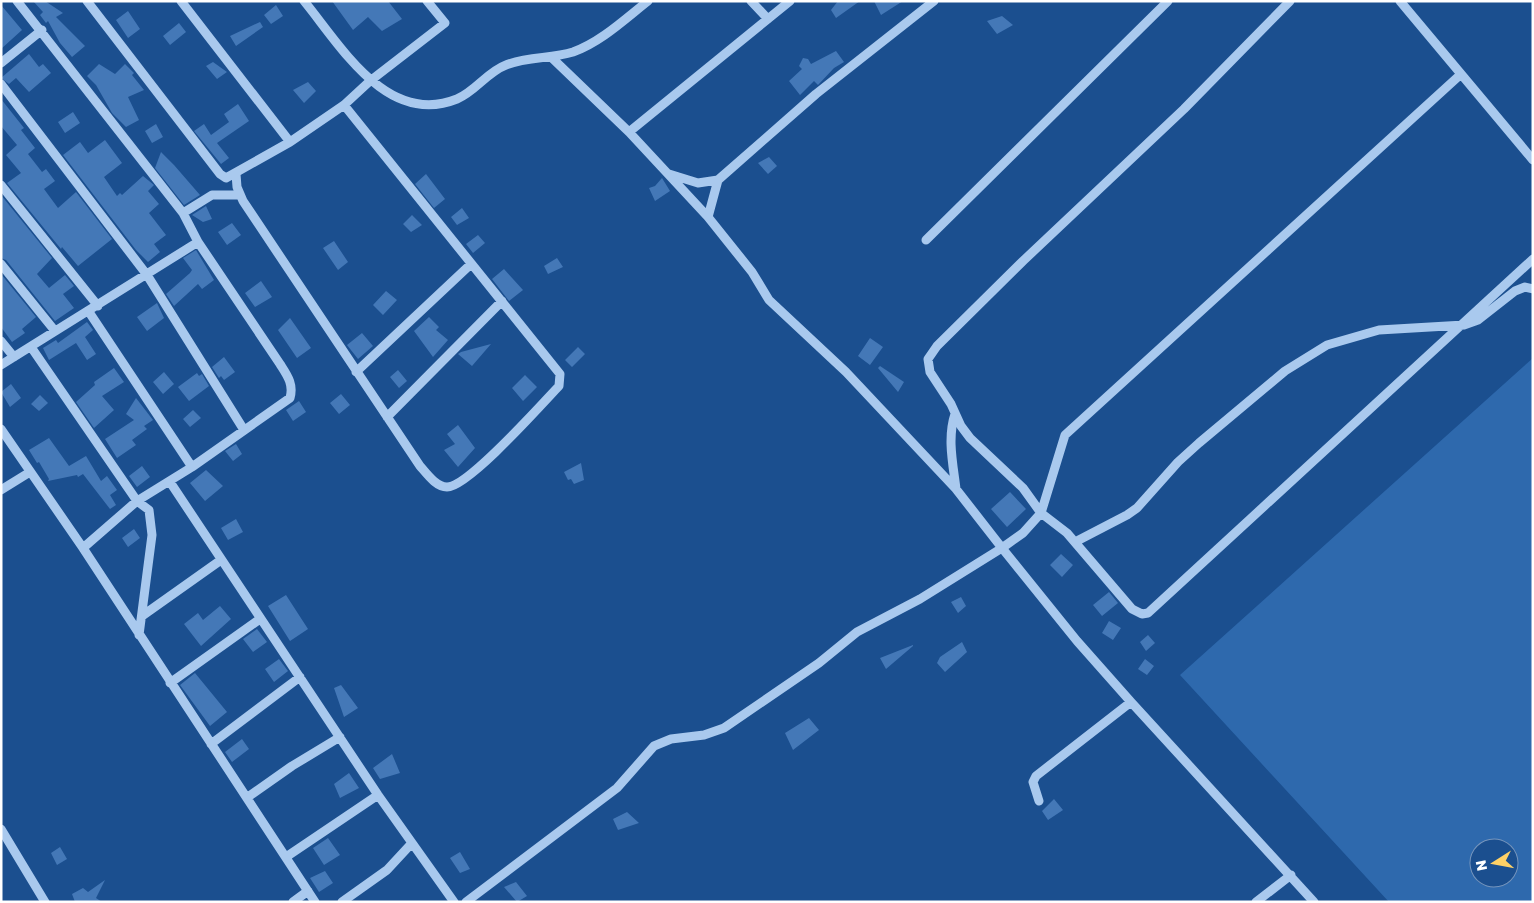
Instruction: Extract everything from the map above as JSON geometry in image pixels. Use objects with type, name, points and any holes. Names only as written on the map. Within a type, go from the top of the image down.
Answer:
[{"type":"street","points":[[17,1],[42,30],[183,213],[198,242],[291,383],[290,398],[170,482],[137,501],[83,548]]},
{"type":"street","points":[[87,1],[220,174],[226,178],[290,142],[344,106],[370,81],[445,23],[427,1]]},
{"type":"street","points":[[181,1],[290,142]]},
{"type":"street","points":[[304,1],[370,81],[400,100],[416,104],[441,104],[466,94],[496,70],[506,65],[573,52],[590,44],[648,1]]},
{"type":"street","points":[[751,1],[768,19]]},
{"type":"street","points":[[629,132],[790,1]]},
{"type":"street","points":[[708,217],[718,180],[816,94],[934,1]]},
{"type":"street","points":[[926,240],[1168,1]]},
{"type":"street","points":[[1290,1],[1184,109],[1023,261],[930,354],[927,364],[930,372],[944,391],[954,414],[970,438],[1023,488],[1041,514],[1058,524],[1132,609],[1142,614],[1148,613],[1533,259]]},
{"type":"street","points":[[1400,1],[1533,160]]},
{"type":"street","points":[[1,63],[42,30]]},
{"type":"street","points":[[551,57],[629,132],[708,217],[778,310],[846,372],[956,489],[1077,641],[1314,902]]},
{"type":"street","points":[[466,902],[617,788],[654,746],[671,739],[704,735],[724,728],[819,663],[857,632],[920,599],[1023,533],[1041,514],[1065,435],[1460,75]]},
{"type":"street","points":[[1,84],[147,275],[244,430]]},
{"type":"street","points":[[236,174],[240,195],[420,466],[439,485],[447,487],[456,485],[476,470],[559,386],[561,381],[557,368],[344,106]]},
{"type":"street","points":[[667,173],[690,182],[718,180]]},
{"type":"street","points":[[1,185],[98,306]]},
{"type":"street","points":[[183,213],[212,194],[240,195]]},
{"type":"street","points":[[1,365],[89,312],[198,242]]},
{"type":"street","points":[[1,264],[55,331]]},
{"type":"street","points":[[356,372],[471,264]]},
{"type":"street","points":[[1075,542],[1127,515],[1136,508],[1178,462],[1199,443],[1285,371],[1327,345],[1379,330],[1459,326],[1478,320],[1515,291],[1525,287],[1533,289]]},
{"type":"street","points":[[386,417],[502,301]]},
{"type":"street","points":[[89,312],[192,467]]},
{"type":"street","points":[[1,341],[14,356]]},
{"type":"street","points":[[31,347],[137,501],[149,510],[152,535],[139,634]]},
{"type":"street","points":[[954,414],[951,430],[951,449],[956,489]]},
{"type":"street","points":[[1,429],[83,548],[170,683],[248,797],[315,902]]},
{"type":"street","points":[[1,490],[30,472]]},
{"type":"street","points":[[170,482],[378,795],[454,902]]},
{"type":"street","points":[[142,616],[221,560]]},
{"type":"street","points":[[170,683],[260,619]]},
{"type":"street","points":[[211,744],[300,677]]},
{"type":"street","points":[[1039,801],[1033,782],[1036,776],[1131,702]]},
{"type":"street","points":[[248,797],[292,766],[340,737]]},
{"type":"street","points":[[286,857],[378,795]]},
{"type":"street","points":[[1,829],[45,902]]},
{"type":"street","points":[[342,902],[387,870],[412,843]]},
{"type":"street","points":[[1256,902],[1291,875]]},
{"type":"street","points":[[293,902],[308,891]]},
{"type":"shaded area","points":[[1533,358],[1533,902],[1389,902],[1180,675]]},
{"type":"building","points":[[33,1],[45,1],[63,13],[56,17],[85,46],[72,57],[60,43],[48,21],[46,23],[40,15],[43,12]]},
{"type":"building","points":[[332,1],[388,1],[402,19],[382,31],[368,17],[353,30]]},
{"type":"building","points":[[838,1],[860,1],[836,18],[831,10]]},
{"type":"building","points":[[874,1],[903,1],[881,15]]},
{"type":"building","points":[[1,5],[22,30],[1,49]]},
{"type":"building","points":[[276,5],[283,16],[271,24],[264,15]]},
{"type":"building","points":[[128,11],[140,29],[128,38],[116,20]]},
{"type":"building","points":[[1002,16],[1013,25],[997,34],[987,21]]},
{"type":"building","points":[[260,22],[263,27],[236,46],[230,36]]},
{"type":"building","points":[[179,23],[186,32],[170,45],[163,36]]},
{"type":"building","points":[[836,51],[844,62],[834,68],[818,85],[814,81],[800,95],[789,81],[802,69],[799,66],[803,58],[808,59],[811,64]]},
{"type":"building","points":[[29,54],[39,67],[43,64],[51,73],[29,92],[16,78],[9,84],[1,78]]},
{"type":"building","points":[[213,62],[227,72],[217,79],[206,66]]},
{"type":"building","points":[[99,64],[115,74],[125,64],[134,73],[132,75],[144,90],[128,97],[139,120],[126,127],[112,113],[96,85],[87,76]]},
{"type":"building","points":[[308,82],[316,91],[304,103],[293,90]]},
{"type":"building","points":[[1,99],[24,128],[21,130],[35,148],[28,154],[42,172],[46,169],[55,181],[44,189],[58,208],[76,192],[112,239],[78,266],[62,247],[61,249],[7,183],[21,173],[6,155],[17,145],[1,126]]},
{"type":"building","points":[[238,104],[249,121],[217,143],[229,158],[221,164],[194,131],[204,124],[211,135],[229,122],[224,114]]},
{"type":"building","points":[[73,112],[80,123],[65,133],[58,122]]},
{"type":"building","points":[[156,124],[163,137],[152,143],[145,131]]},
{"type":"building","points":[[105,140],[122,163],[104,177],[117,196],[120,193],[122,195],[143,176],[154,185],[148,191],[159,204],[149,213],[166,235],[154,244],[160,252],[148,262],[136,250],[63,155],[80,142],[88,153]]},
{"type":"building","points":[[161,152],[200,195],[184,205],[155,168]]},
{"type":"building","points":[[769,157],[777,166],[768,174],[758,163]]},
{"type":"building","points":[[426,174],[445,199],[434,208],[415,184]]},
{"type":"building","points":[[662,178],[670,191],[655,201],[649,188],[655,186]]},
{"type":"building","points":[[1,195],[52,258],[37,274],[49,288],[65,275],[74,286],[63,294],[74,308],[55,321],[6,260],[1,258]]},
{"type":"building","points":[[206,206],[212,219],[203,222],[192,215]]},
{"type":"building","points":[[462,208],[469,218],[457,225],[451,217]]},
{"type":"building","points":[[412,215],[422,225],[411,232],[403,224]]},
{"type":"building","points":[[232,223],[241,235],[227,245],[218,232]]},
{"type":"building","points":[[478,235],[485,243],[473,253],[466,244]]},
{"type":"building","points":[[334,241],[348,262],[338,270],[323,248]]},
{"type":"building","points":[[196,250],[214,280],[202,289],[198,284],[174,306],[166,294],[190,273],[192,270],[183,258]]},
{"type":"building","points":[[557,258],[563,267],[548,274],[544,266]]},
{"type":"building","points":[[504,269],[523,290],[509,301],[492,279]]},
{"type":"building","points":[[1,274],[36,317],[22,329],[25,333],[12,342],[1,327]]},
{"type":"building","points":[[261,281],[272,297],[255,307],[245,293]]},
{"type":"building","points":[[386,291],[397,300],[383,315],[373,305]]},
{"type":"building","points":[[157,303],[164,318],[147,331],[137,317]]},
{"type":"building","points":[[429,317],[439,327],[436,330],[448,340],[433,357],[414,331]]},
{"type":"building","points":[[290,318],[311,348],[297,358],[278,330]]},
{"type":"building","points":[[87,322],[93,330],[85,337],[96,354],[87,360],[76,343],[49,360],[43,348],[56,340],[58,343]]},
{"type":"building","points":[[362,333],[373,346],[358,359],[347,345]]},
{"type":"building","points":[[870,338],[883,347],[870,365],[858,356]]},
{"type":"building","points":[[491,344],[472,366],[458,354],[461,352]]},
{"type":"building","points":[[578,347],[585,354],[572,367],[565,360]]},
{"type":"building","points":[[224,357],[235,372],[224,380],[221,376],[219,378],[212,367]]},
{"type":"building","points":[[880,366],[904,382],[898,392],[878,368]]},
{"type":"building","points":[[114,368],[124,382],[102,396],[114,410],[94,428],[76,402],[95,385],[94,382]]},
{"type":"building","points":[[398,370],[407,381],[399,388],[390,377]]},
{"type":"building","points":[[164,372],[174,384],[163,394],[153,382]]},
{"type":"building","points":[[197,373],[199,376],[202,374],[209,386],[189,401],[178,387]]},
{"type":"building","points":[[525,375],[537,387],[523,401],[512,388]]},
{"type":"building","points":[[11,384],[21,398],[10,407],[1,392]]},
{"type":"building","points":[[341,394],[350,405],[339,414],[330,403]]},
{"type":"building","points":[[40,395],[48,403],[39,411],[31,404]]},
{"type":"building","points":[[136,398],[153,420],[144,426],[147,429],[132,440],[136,445],[117,458],[105,439],[134,420],[126,414]]},
{"type":"building","points":[[299,401],[306,412],[293,421],[286,410]]},
{"type":"building","points":[[193,410],[201,418],[190,427],[183,419]]},
{"type":"building","points":[[458,425],[475,448],[458,467],[444,450],[455,444],[447,434]]},
{"type":"building","points":[[49,438],[69,466],[86,456],[101,481],[107,476],[117,490],[110,495],[116,505],[110,509],[83,474],[78,477],[77,475],[48,481],[49,479],[39,462],[37,463],[29,450]]},
{"type":"building","points":[[236,444],[242,454],[233,461],[225,451]]},
{"type":"building","points":[[581,463],[584,480],[574,484],[571,479],[568,480],[564,472]]},
{"type":"building","points":[[142,466],[150,477],[137,487],[129,476]]},
{"type":"building","points":[[206,470],[223,486],[205,501],[190,483]]},
{"type":"building","points":[[1010,492],[1026,509],[1007,527],[991,509]]},
{"type":"building","points":[[236,519],[243,532],[228,540],[221,528]]},
{"type":"building","points":[[134,529],[140,538],[128,547],[122,538]]},
{"type":"building","points":[[1061,554],[1073,565],[1062,577],[1050,565]]},
{"type":"building","points":[[1109,592],[1118,603],[1102,616],[1093,605]]},
{"type":"building","points":[[286,595],[308,629],[290,641],[268,606]]},
{"type":"building","points":[[961,597],[966,606],[958,613],[951,602]]},
{"type":"building","points":[[220,606],[231,619],[201,646],[184,624],[198,613],[203,620]]},
{"type":"building","points":[[1109,621],[1121,628],[1113,640],[1102,633]]},
{"type":"building","points":[[257,629],[267,642],[253,652],[243,639]]},
{"type":"building","points":[[1148,635],[1155,643],[1146,651],[1140,642]]},
{"type":"building","points":[[962,642],[967,652],[945,672],[937,663],[940,657]]},
{"type":"building","points":[[913,646],[886,669],[880,658]]},
{"type":"building","points":[[279,659],[288,671],[274,682],[265,669]]},
{"type":"building","points":[[1145,659],[1154,666],[1147,675],[1138,669]]},
{"type":"building","points":[[195,673],[227,712],[210,726],[180,685]]},
{"type":"building","points":[[341,685],[358,708],[344,717],[334,688]]},
{"type":"building","points":[[809,718],[819,730],[793,750],[785,733]]},
{"type":"building","points":[[242,739],[249,749],[232,762],[225,752]]},
{"type":"building","points":[[392,754],[400,773],[380,779],[373,768]]},
{"type":"building","points":[[349,773],[359,788],[340,798],[334,784]]},
{"type":"building","points":[[1054,799],[1063,810],[1048,820],[1042,811]]},
{"type":"building","points":[[627,812],[639,823],[618,830],[613,819]]},
{"type":"building","points":[[328,838],[340,855],[324,865],[313,848]]},
{"type":"building","points":[[60,847],[67,859],[57,865],[51,853]]},
{"type":"building","points":[[460,852],[470,869],[460,873],[450,858]]},
{"type":"building","points":[[325,871],[333,883],[319,892],[310,878]]},
{"type":"building","points":[[105,880],[96,898],[102,902],[75,902],[72,894],[83,888],[88,892]]},
{"type":"building","points":[[516,882],[527,896],[517,902],[504,887]]}]
